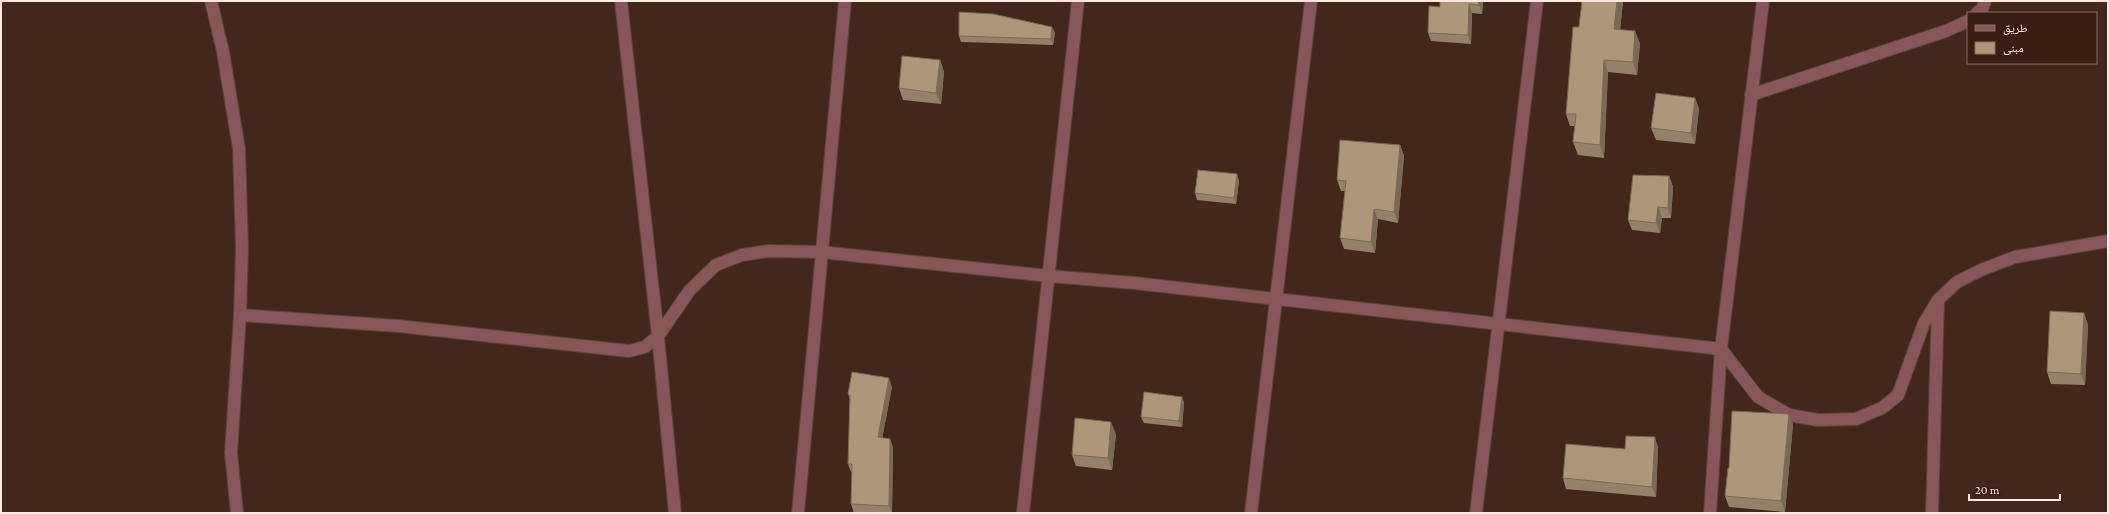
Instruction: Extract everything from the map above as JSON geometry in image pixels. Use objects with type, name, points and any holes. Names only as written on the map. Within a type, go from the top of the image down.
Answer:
[{"type":"street","points":[[211,1],[223,52],[239,149],[242,248],[240,315],[231,453],[237,513]]},
{"type":"street","points":[[621,1],[658,336],[675,513]]},
{"type":"street","points":[[798,513],[845,1]]},
{"type":"street","points":[[1023,513],[1078,1]]},
{"type":"street","points":[[1251,513],[1311,1]]},
{"type":"street","points":[[1476,513],[1537,1]]},
{"type":"street","points":[[1710,513],[1722,349],[1762,1]]},
{"type":"street","points":[[1979,12],[1985,1]]},
{"type":"street","points":[[1751,96],[1946,31],[1967,21]]},
{"type":"street","points":[[240,315],[398,326],[629,351],[645,347],[658,336],[690,290],[716,265],[742,255],[768,251],[821,252],[1275,298],[1722,349],[1758,397],[1789,415],[1818,420],[1856,419],[1882,408],[1898,395],[1924,324],[1938,300],[1957,282],[1981,270],[2014,257],[2108,241]]},
{"type":"street","points":[[1932,513],[1938,300]]},
{"type":"building","points":[[1440,1],[1479,1],[1479,5],[1469,4],[1468,35],[1428,33],[1429,6],[1440,7]]},
{"type":"building","points":[[1582,1],[1617,1],[1614,29],[1635,31],[1633,62],[1604,60],[1600,145],[1573,142],[1576,114],[1566,114],[1573,27],[1579,27]]},
{"type":"building","points":[[959,12],[993,14],[1052,27],[1051,39],[959,36]]},
{"type":"building","points":[[902,56],[940,60],[936,93],[899,88]]},
{"type":"building","points":[[1656,93],[1695,98],[1691,133],[1651,128]]},
{"type":"building","points":[[1340,140],[1400,145],[1394,212],[1374,209],[1371,242],[1340,238],[1346,181],[1337,180]]},
{"type":"building","points":[[1198,170],[1237,174],[1234,198],[1195,193]]},
{"type":"building","points":[[1633,175],[1669,176],[1668,208],[1658,207],[1656,223],[1628,220]]},
{"type":"building","points":[[2050,311],[2084,313],[2081,374],[2047,372]]},
{"type":"building","points":[[852,372],[889,378],[878,437],[890,439],[889,506],[851,504],[852,464],[848,464],[850,395],[848,394]]},
{"type":"building","points":[[1144,392],[1182,397],[1179,421],[1141,417]]},
{"type":"building","points":[[1732,411],[1789,414],[1781,501],[1725,496],[1729,468]]},
{"type":"building","points":[[1075,418],[1111,422],[1108,458],[1072,455]]},
{"type":"building","points":[[1626,436],[1655,437],[1652,487],[1563,478],[1566,444],[1625,449]]}]
